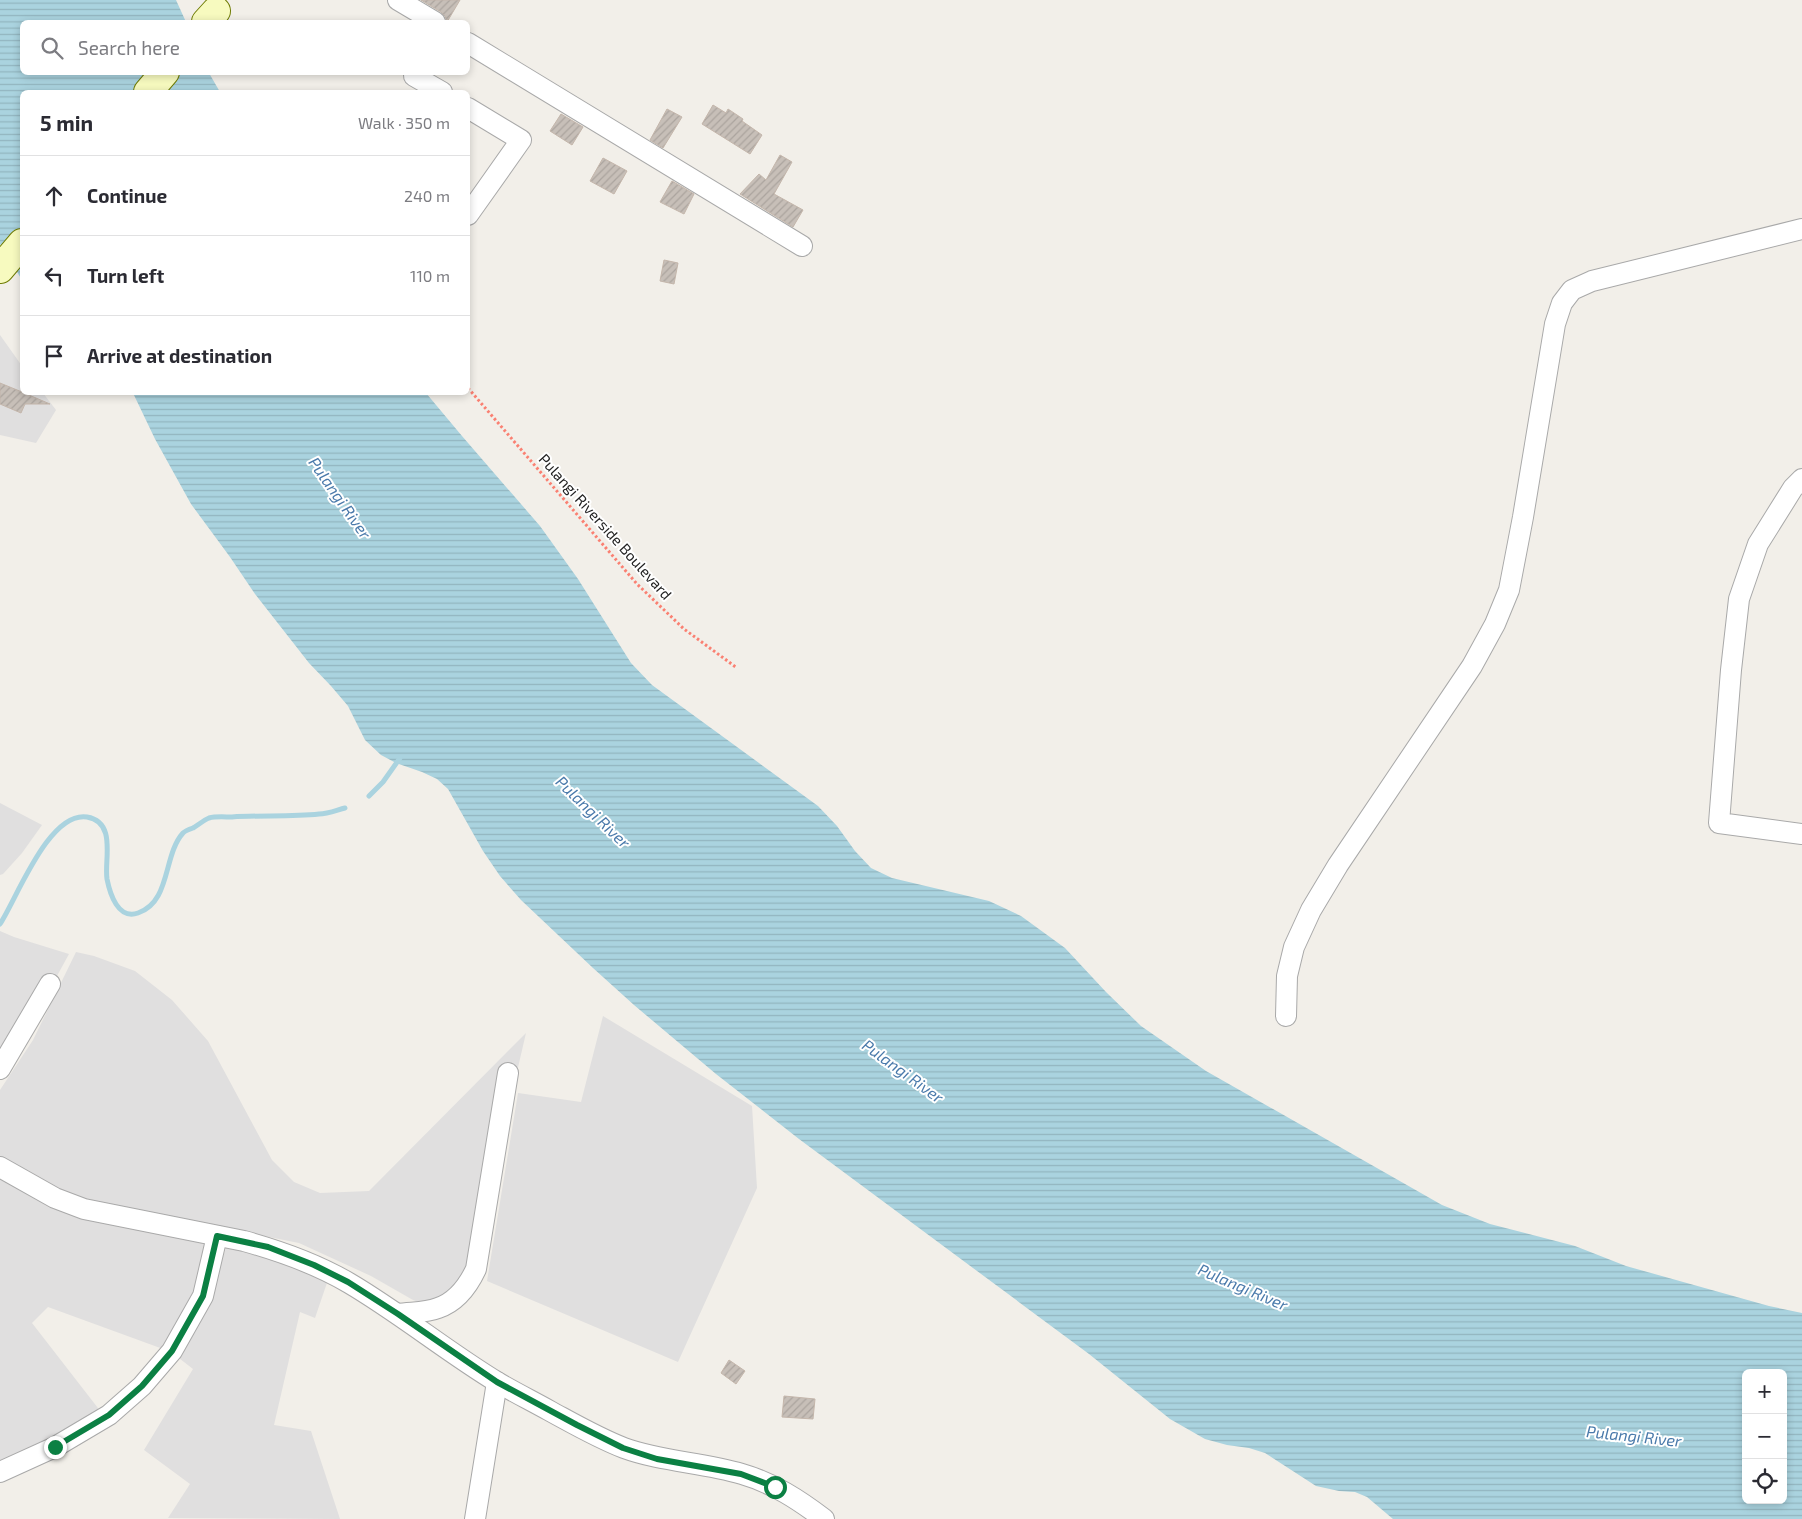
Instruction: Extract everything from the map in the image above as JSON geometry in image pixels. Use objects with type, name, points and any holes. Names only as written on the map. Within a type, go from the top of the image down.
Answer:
[{"type":"street","points":[[398,0],[432,20]]},
{"type":"street","points":[[470,43],[802,246]]},
{"type":"street","points":[[150,90],[162,75]]},
{"type":"street","points":[[414,75],[438,90]]},
{"type":"street","points":[[470,109],[521,140],[470,212]]},
{"type":"street","points":[[1286,1016],[1287,976],[1294,947],[1311,910],[1338,865],[1472,666],[1495,624],[1509,590],[1555,324],[1562,303],[1572,290],[1592,281],[1802,228]]},
{"type":"street","points":[[0,270],[20,245]]},
{"type":"street","points":[[1802,479],[1793,488],[1758,544],[1739,599],[1731,670],[1719,822],[1802,834]]},
{"type":"street","points":[[0,1069],[50,984]]},
{"type":"street","points":[[398,1314],[438,1308],[457,1297],[469,1284],[476,1269],[508,1073]]},
{"type":"street","points":[[0,1167],[55,1198],[84,1208],[268,1247],[314,1265],[348,1282],[497,1382],[623,1448],[657,1459],[741,1474],[775,1487],[799,1500],[824,1519]]},
{"type":"street","points":[[0,1472],[55,1447],[109,1415],[142,1386],[172,1351],[203,1296],[217,1236]]},
{"type":"street","points":[[475,1519],[497,1382]]},
{"type":"path","name":"Pulangi Riverside Boulevard","points":[[470,390],[637,584],[684,629],[737,668]]},
{"type":"shaded area","points":[[0,335],[20,363],[20,395],[45,395],[56,410],[36,443],[0,435]]},
{"type":"shaded area","points":[[0,803],[42,825],[22,853],[0,875]]},
{"type":"shaded area","points":[[0,931],[69,954],[18,1047],[0,1071]]},
{"type":"shaded area","points":[[76,952],[94,956],[135,971],[172,1000],[208,1041],[272,1160],[294,1182],[320,1193],[369,1191],[526,1033],[468,1283],[427,1305],[413,1300],[371,1276],[299,1243],[67,1197],[0,1157],[0,1090],[33,1040]]},
{"type":"shaded area","points":[[603,1016],[752,1106],[757,1188],[678,1362],[487,1281],[518,1093],[581,1102]]},
{"type":"shaded area","points":[[0,1173],[76,1215],[216,1238],[196,1297],[163,1349],[48,1307],[32,1323],[101,1412],[0,1465]]},
{"type":"shaded area","points":[[227,1245],[330,1274],[315,1318],[300,1312],[274,1425],[311,1431],[340,1519],[168,1518],[190,1484],[144,1450],[193,1369],[175,1355],[209,1298]]},
{"type":"water","points":[[0,0],[176,0],[185,20],[20,20],[20,75],[210,75],[219,90],[20,90],[20,277],[0,244]]},
{"type":"water","name":"Pulangi River","points":[[134,395],[428,395],[540,526],[578,579],[631,663],[652,685],[818,806],[871,868],[892,878],[989,901],[1021,916],[1065,948],[1141,1026],[1206,1071],[1442,1205],[1490,1224],[1575,1246],[1626,1266],[1769,1306],[1802,1313],[1802,1519],[1393,1519],[1367,1497],[1355,1492],[1316,1486],[1265,1453],[1205,1439],[1170,1419],[1089,1354],[799,1139],[716,1074],[593,968],[521,900],[500,876],[483,851],[448,789],[437,779],[381,755],[365,740],[348,706],[309,663],[255,594],[191,504],[155,439]]},
{"type":"building","points":[[421,0],[460,0],[448,20],[441,12]]},
{"type":"building","points":[[713,105],[726,113],[728,109],[762,135],[750,154],[702,124]]},
{"type":"building","points":[[667,109],[682,117],[663,148],[650,140]]},
{"type":"building","points":[[561,114],[583,127],[572,145],[550,131]]},
{"type":"building","points":[[780,155],[792,162],[774,194],[803,210],[793,227],[740,194],[759,174],[766,180]]},
{"type":"building","points":[[603,158],[627,171],[614,194],[590,181]]},
{"type":"building","points":[[672,181],[694,194],[684,214],[660,202]]},
{"type":"building","points":[[664,260],[678,263],[674,284],[660,281]]},
{"type":"building","points":[[0,383],[20,391],[20,395],[29,395],[50,404],[25,404],[21,413],[0,404]]},
{"type":"building","points":[[729,1360],[745,1371],[736,1384],[721,1373]]},
{"type":"building","points":[[784,1396],[815,1399],[813,1419],[782,1417]]},
{"type":"waterway","points":[[369,796],[383,782],[400,758]]},
{"type":"waterway","points":[[0,924],[47,841],[60,828],[73,819],[87,817],[96,820],[102,826],[106,834],[107,879],[110,892],[120,909],[125,913],[131,914],[138,913],[149,907],[156,899],[177,842],[184,832],[207,819],[212,817],[322,814],[345,808]]},
{"type":"route","points":[[55,1447],[109,1415],[142,1386],[172,1351],[203,1296],[217,1236],[268,1247],[314,1265],[348,1282],[497,1382],[623,1448],[657,1459],[741,1474],[775,1487]]}]
